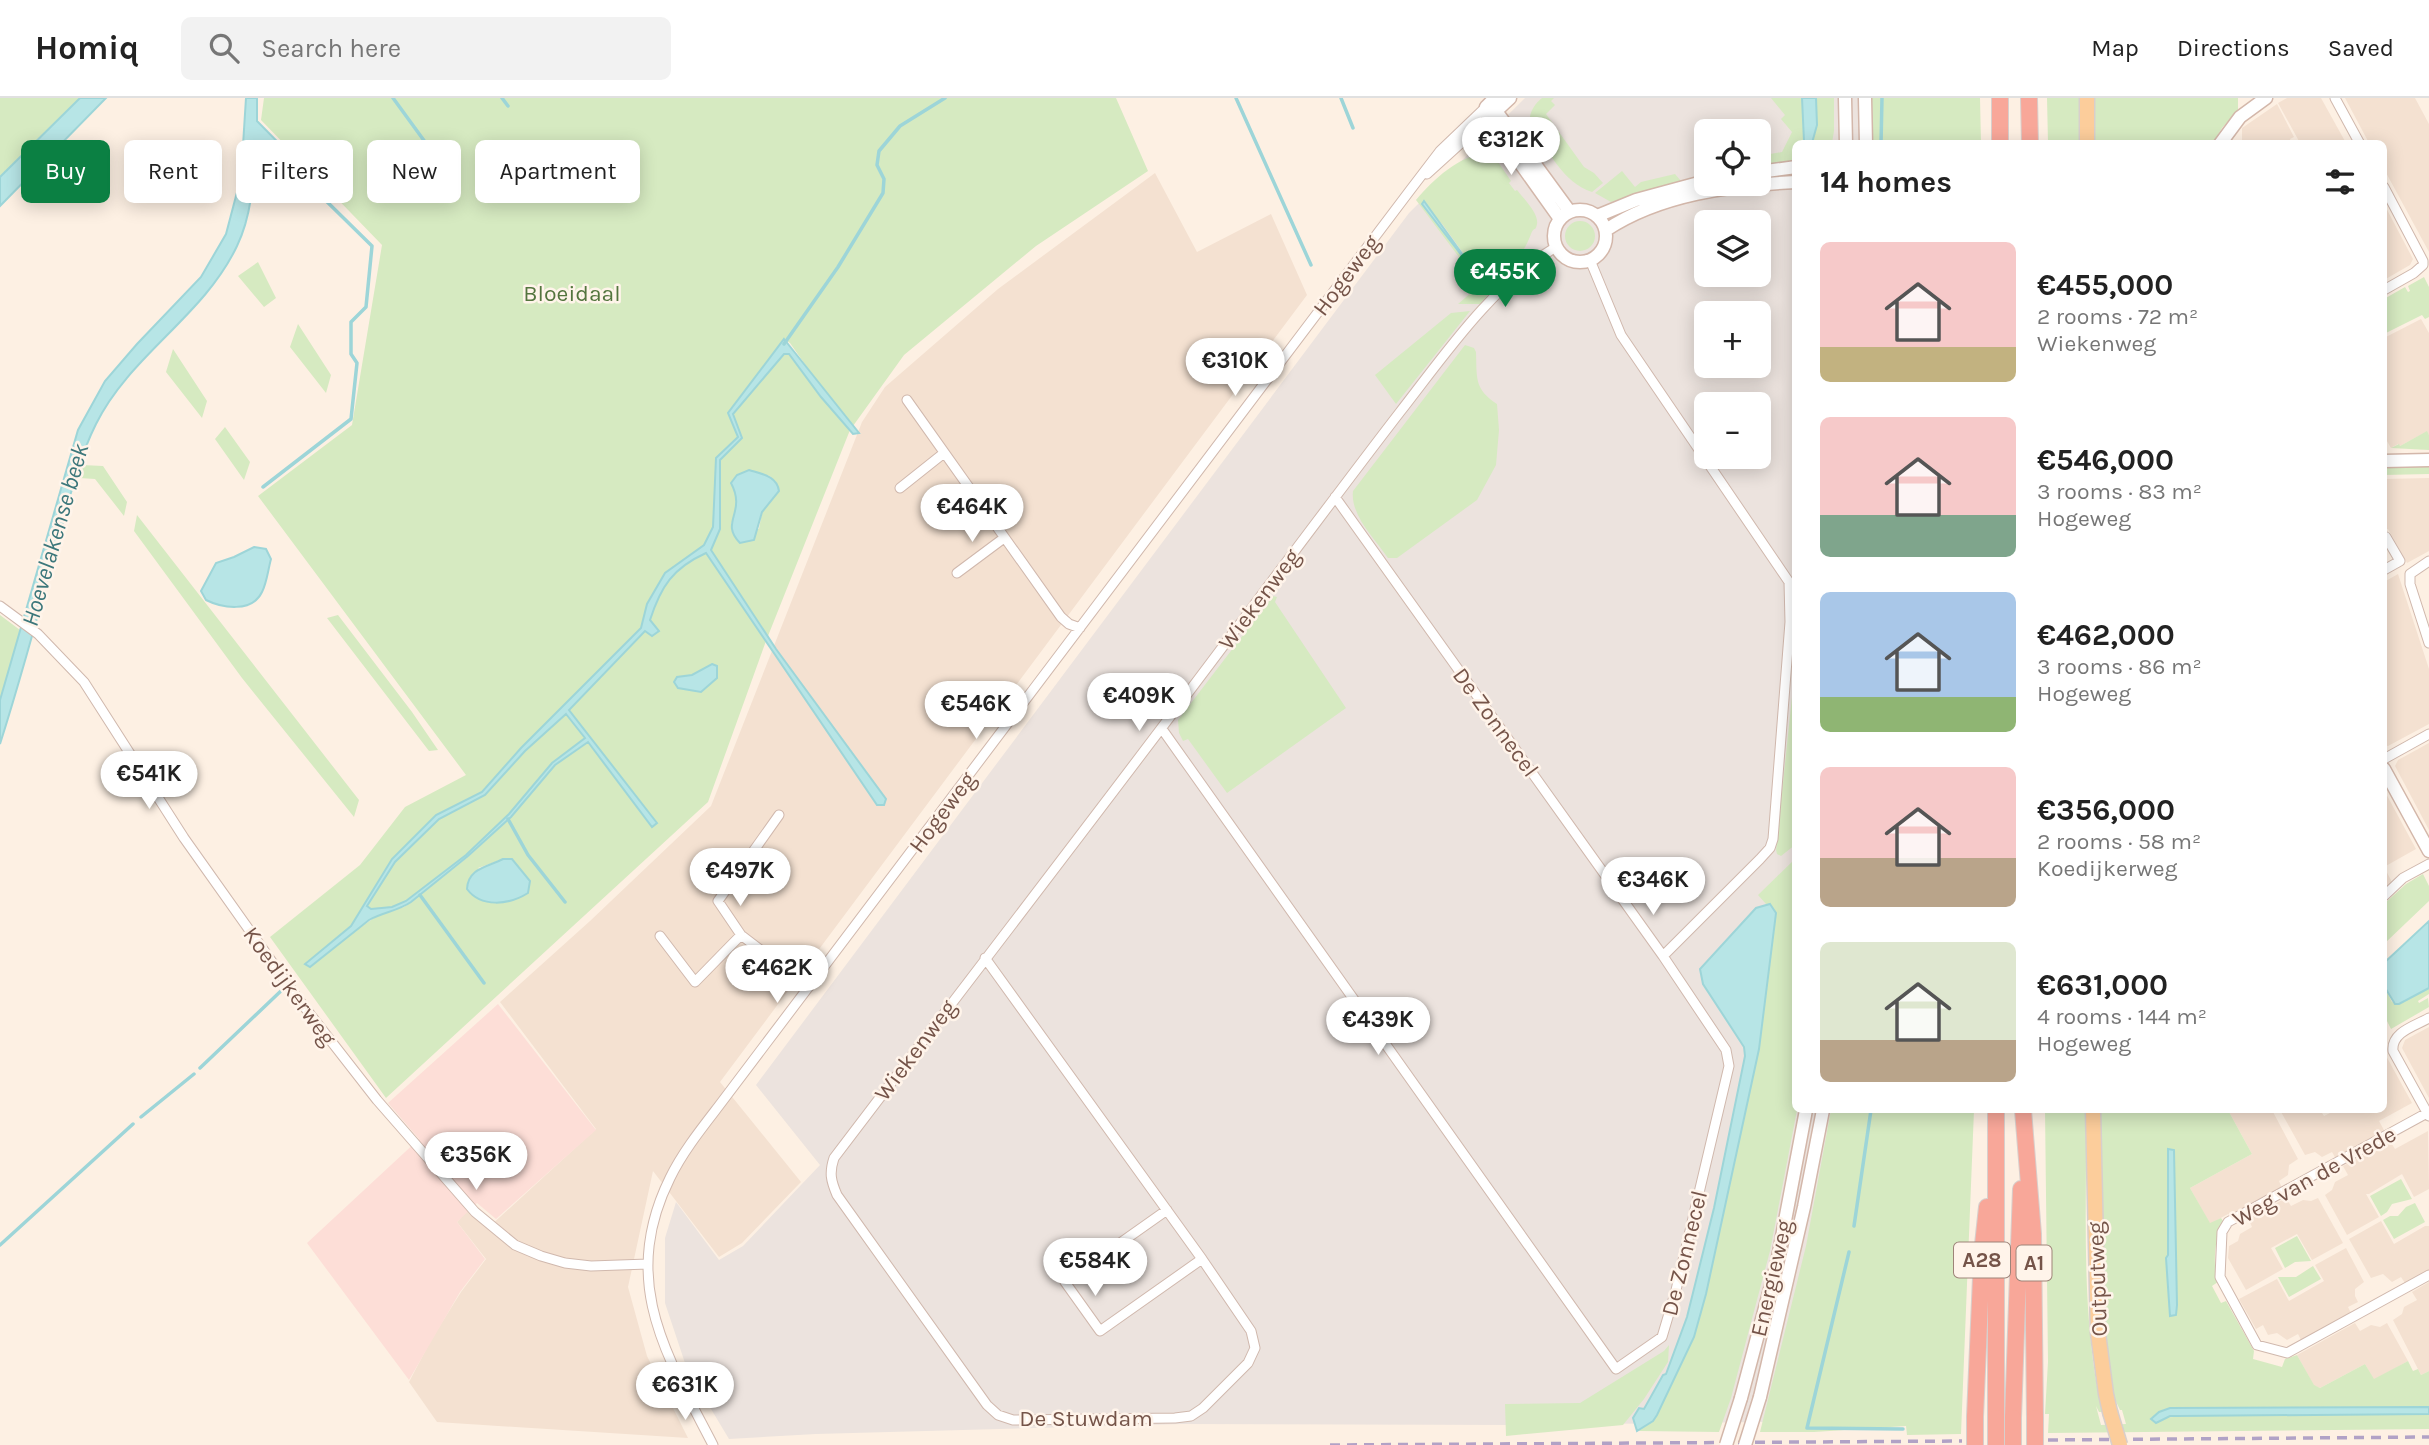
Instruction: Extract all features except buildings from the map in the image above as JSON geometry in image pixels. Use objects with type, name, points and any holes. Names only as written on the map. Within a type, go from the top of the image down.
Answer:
[{"type":"highway","points":[[2000,98],[2000,140]]},
{"type":"highway","points":[[2029,98],[2030,140]]},
{"type":"highway","name":"A28","points":[[1996,1113],[1996,1445]]},
{"type":"highway","name":"A28","points":[[2013,1445],[2023,1113]]},
{"type":"highway","name":"A1","points":[[2023,1113],[2033,1234],[2035,1445]]},
{"type":"highway","name":"A28","points":[[1975,1445],[1982,1254],[1996,1131]]},
{"type":"main road","points":[[2087,98],[2087,140]]},
{"type":"main road","name":"Outputweg","points":[[2093,1113],[2096,1309],[2101,1363],[2110,1412],[2120,1445]]},
{"type":"street","name":"Hogeweg","points":[[713,1445],[659,1337],[652,1311],[648,1264],[652,1231],[670,1177],[704,1125],[1440,150],[1491,108],[1510,98]]},
{"type":"street","points":[[1845,98],[1846,140]]},
{"type":"street","points":[[1865,98],[1866,140]]},
{"type":"street","points":[[2223,140],[2240,117],[2266,98]]},
{"type":"street","points":[[2335,98],[2358,140]]},
{"type":"street","points":[[1491,108],[1565,215]]},
{"type":"street","points":[[1771,170],[1792,168]]},
{"type":"street","points":[[1606,230],[1646,206],[1661,202],[1736,186],[1792,182]]},
{"type":"street","points":[[1597,216],[1636,200],[1694,184]]},
{"type":"street","points":[[2387,193],[2426,268],[2387,288]]},
{"type":"street","points":[[1582,210],[1597,216],[1606,230],[1604,248],[1590,260],[1574,262],[1561,254],[1556,247],[1554,236],[1565,215],[1582,210]]},
{"type":"street","name":"Wiekenweg","points":[[830,1170],[834,1158],[1452,344],[1524,269],[1556,247]]},
{"type":"street","points":[[1590,260],[1621,335],[1789,582],[1790,622],[1773,839],[1770,848],[1663,956]]},
{"type":"street","points":[[907,400],[1065,621],[1080,628]]},
{"type":"street","points":[[900,488],[944,453]]},
{"type":"street","points":[[2387,461],[2429,460]]},
{"type":"street","name":"De Zonnecel","points":[[1161,729],[1616,1369],[1662,1337],[1676,1290],[1729,1066],[1726,1050],[1663,956],[1335,497]]},
{"type":"street","points":[[957,573],[1004,538]]},
{"type":"street","points":[[2387,539],[2410,574],[2410,584],[2429,643]]},
{"type":"street","points":[[2387,568],[2400,561]]},
{"type":"street","points":[[2410,574],[2429,561]]},
{"type":"street","name":"Koedijkerweg","points":[[0,606],[38,634],[84,682],[184,838],[302,1005],[377,1100],[475,1212],[515,1245],[541,1256],[565,1263],[591,1266],[648,1264]]},
{"type":"street","points":[[2387,757],[2429,734]]},
{"type":"street","points":[[2387,774],[2429,851]]},
{"type":"street","points":[[779,815],[718,901],[741,935],[810,987]]},
{"type":"street","points":[[2387,893],[2403,878],[2429,864]]},
{"type":"street","points":[[660,936],[695,982],[741,935]]},
{"type":"street","name":"De Stuwdam","points":[[830,1170],[831,1182],[837,1195],[988,1405],[998,1415],[1013,1420],[1191,1416],[1203,1408],[1248,1363],[1255,1348],[1251,1331],[985,958]]},
{"type":"street","points":[[2428,1115],[2393,1051],[2393,1045],[2397,1035],[2429,1018]]},
{"type":"street","name":"Energieweg","points":[[1726,1445],[1777,1263],[1804,1113]]},
{"type":"street","name":"Energieweg","points":[[1745,1445],[1760,1397],[1802,1219],[1821,1113]]},
{"type":"street","name":"Weg van de Vrede","points":[[2428,1115],[2228,1222],[2222,1231],[2220,1273],[2257,1345],[2287,1353],[2429,1275]]},
{"type":"street","points":[[1167,1210],[1065,1282],[1100,1331],[1202,1259]]},
{"type":"shaded area","points":[[1525,98],[1952,98],[1953,140],[1792,140],[1792,1113],[1942,1113],[1936,1420],[1514,1425],[1181,1424],[816,1434],[729,1439],[687,1369],[665,1303],[665,1238],[676,1202],[719,1260],[743,1246],[820,1165],[756,1085],[1409,213]]},
{"type":"shaded area","points":[[2287,98],[2321,98],[2344,140],[2298,140],[2278,103]]},
{"type":"shaded area","points":[[2345,98],[2415,98],[2429,124],[2429,252],[2387,175],[2387,140],[2367,140]]},
{"type":"shaded area","points":[[2277,104],[2294,137],[2290,140],[2242,140],[2242,128]]},
{"type":"shaded area","points":[[1155,173],[1197,252],[1271,214],[1307,295],[720,1082],[801,1182],[742,1243],[719,1257],[653,1171],[628,1287],[647,1356],[688,1438],[437,1422],[409,1382],[461,1292],[486,1259],[457,1222],[467,1211],[488,1228],[596,1129],[500,1002],[711,806],[862,422],[885,387],[998,289]]},
{"type":"shaded area","points":[[2387,210],[2413,259],[2410,265],[2387,278]]},
{"type":"shaded area","points":[[2421,319],[2429,333],[2429,435],[2426,432],[2391,448],[2387,441],[2387,336]]},
{"type":"shaded area","points":[[2429,478],[2429,551],[2407,563],[2387,529],[2387,479]]},
{"type":"shaded area","points":[[2398,574],[2429,669],[2429,724],[2388,746],[2387,746],[2387,580]]},
{"type":"shaded area","points":[[2429,743],[2429,830],[2395,766],[2398,760]]},
{"type":"shaded area","points":[[2387,796],[2416,849],[2387,865]]},
{"type":"shaded area","points":[[2387,873],[2392,882],[2387,887]]},
{"type":"shaded area","points":[[498,1004],[596,1130],[496,1219],[477,1203],[457,1222],[485,1259],[460,1292],[409,1380],[307,1243],[419,1139],[388,1103]]},
{"type":"shaded area","points":[[2429,1027],[2429,1098],[2402,1048],[2405,1040]]},
{"type":"shaded area","points":[[2387,1058],[2412,1103],[2379,1121],[2385,1132],[2336,1159],[2332,1152],[2322,1157],[2315,1152],[2305,1155],[2282,1113],[2322,1113],[2324,1116],[2330,1113],[2387,1113]]},
{"type":"shaded area","points":[[2230,1113],[2274,1113],[2298,1159],[2289,1165],[2288,1175],[2279,1181],[2282,1188],[2210,1224],[2190,1188],[2252,1154]]},
{"type":"shaded area","points":[[2428,1131],[2429,1189],[2414,1197],[2402,1174],[2366,1194],[2379,1217],[2347,1235],[2325,1195],[2332,1190],[2335,1182],[2348,1175],[2343,1166],[2390,1141],[2395,1149]]},
{"type":"shaded area","points":[[2286,1198],[2291,1206],[2303,1200],[2318,1198],[2343,1243],[2312,1260],[2297,1234],[2271,1248],[2283,1269],[2246,1290],[2228,1258],[2229,1246],[2238,1241],[2240,1234],[2252,1227],[2248,1218]]},
{"type":"shaded area","points":[[2381,1221],[2394,1244],[2429,1226],[2429,1270],[2405,1283],[2401,1277],[2392,1282],[2383,1274],[2371,1278],[2349,1239]]},
{"type":"shaded area","points":[[2346,1248],[2364,1282],[2355,1289],[2358,1302],[2348,1307],[2351,1313],[2301,1340],[2298,1334],[2287,1340],[2277,1333],[2268,1335],[2263,1325],[2256,1329],[2239,1299],[2277,1279],[2289,1301],[2324,1281],[2315,1265]]},
{"type":"shaded area","points":[[2429,1282],[2429,1371],[2421,1375],[2393,1320],[2402,1314],[2404,1307],[2417,1300],[2412,1292]]},
{"type":"shaded area","points":[[2355,1323],[2360,1331],[2371,1325],[2380,1327],[2387,1323],[2408,1361],[2374,1380],[2365,1364],[2320,1388],[2314,1386],[2297,1355]]},
{"type":"green space","points":[[0,98],[80,98],[37,140],[21,140],[21,156],[0,177]]},
{"type":"green space","name":"Bloeidaal","points":[[264,98],[1116,98],[1148,171],[1036,246],[904,355],[853,426],[823,390],[790,343],[784,339],[728,413],[738,438],[716,458],[713,527],[704,545],[665,573],[647,604],[641,628],[521,748],[482,792],[436,815],[392,859],[351,926],[306,964],[380,914],[404,907],[411,902],[468,857],[511,817],[555,765],[589,741],[652,827],[656,823],[569,710],[645,631],[659,631],[650,620],[664,587],[685,565],[707,553],[766,641],[708,802],[386,1098],[270,937],[360,865],[405,807],[466,775],[258,496],[352,425],[382,245],[341,203],[353,203],[353,140],[280,140],[261,120]],"holes":[[[503,859],[525,895],[478,868]]]},
{"type":"green space","points":[[1542,98],[1554,98],[1551,101],[1555,105],[1546,114],[1584,167],[1603,183],[1592,192],[1582,188],[1564,173],[1531,125],[1532,110]]},
{"type":"green space","points":[[1771,98],[1834,98],[1832,140],[1792,140],[1792,164],[1771,167],[1771,154],[1782,152],[1792,132],[1781,119],[1785,115]]},
{"type":"green space","points":[[1872,98],[1980,98],[1981,140],[1873,140]]},
{"type":"green space","points":[[2047,98],[2082,98],[2081,140],[2048,140]]},
{"type":"green space","points":[[2094,98],[2238,98],[2238,110],[2215,140],[2093,140]]},
{"type":"green space","points":[[1488,153],[1494,156],[1511,181],[1509,183],[1533,211],[1537,224],[1518,258],[1512,250],[1508,254],[1518,259],[1480,304],[1458,304],[1480,285],[1416,200],[1448,169],[1477,155]],"holes":[[[1422,203],[1443,225],[1486,285],[1484,287]]]},
{"type":"green space","points":[[1622,171],[1635,187],[1641,182],[1675,174],[1681,181],[1611,202],[1595,193]]},
{"type":"green space","points":[[1580,221],[1586,222],[1594,230],[1594,242],[1586,250],[1580,251],[1574,250],[1566,242],[1565,236],[1566,230],[1574,222]]},
{"type":"green space","points":[[258,262],[276,298],[264,307],[238,276]]},
{"type":"green space","points":[[2424,277],[2429,287],[2429,317],[2425,319],[2422,315],[2387,332],[2387,297],[2405,287],[2410,291],[2408,286]]},
{"type":"green space","points":[[1470,311],[1396,404],[1375,375],[1451,313]]},
{"type":"green space","points":[[298,324],[331,375],[326,393],[290,347]]},
{"type":"green space","points":[[1465,345],[1474,348],[1478,382],[1484,393],[1497,404],[1499,430],[1496,465],[1477,500],[1397,558],[1388,558],[1359,518],[1353,491]]},
{"type":"green space","points":[[173,349],[207,401],[202,418],[166,372]]},
{"type":"green space","points":[[789,353],[821,397],[850,430],[768,636],[711,550],[720,529],[720,460],[742,438],[733,414],[784,354]],"holes":[[[749,471],[770,476],[779,491],[762,512],[759,529],[731,524],[737,504],[731,483],[737,475]]]},
{"type":"green space","points":[[225,427],[250,462],[244,480],[215,439]]},
{"type":"green space","points":[[2427,431],[2429,450],[2391,448],[2399,444],[2400,446]]},
{"type":"green space","points":[[82,465],[103,466],[127,502],[124,516],[95,479],[79,478]]},
{"type":"green space","points":[[2429,466],[2429,474],[2387,475],[2387,467]]},
{"type":"green space","points":[[137,515],[359,800],[354,817],[242,678],[134,531]]},
{"type":"green space","points":[[1273,596],[1277,597],[1275,602],[1346,708],[1227,793],[1188,739],[1183,741],[1178,720]]},
{"type":"green space","points":[[0,615],[20,630],[0,700]]},
{"type":"green space","points":[[338,615],[438,750],[429,751],[327,618]]},
{"type":"green space","points":[[1792,697],[1792,847],[1781,856],[1776,850]]},
{"type":"green space","points":[[566,713],[586,738],[552,763],[509,814],[466,855],[406,901],[392,907],[370,909],[367,906],[395,862],[439,819],[485,795],[525,751]]},
{"type":"green space","points":[[1792,862],[1792,1113],[1796,1113],[1770,1251],[1731,1398],[1719,1432],[1639,1431],[1657,1415],[1694,1337],[1706,1294],[1759,1049],[1776,913],[1770,904],[1766,904],[1758,895]]},
{"type":"green space","points":[[2423,874],[2429,886],[2429,901],[2387,941],[2387,901],[2406,884]]},
{"type":"green space","points":[[2429,988],[2429,994],[2418,1001],[2419,1003],[2428,998],[2429,1007],[2391,1029],[2387,1021],[2387,992],[2392,1002],[2400,1004]]},
{"type":"green space","points":[[1830,1113],[1974,1113],[1961,1434],[1907,1435],[1906,1426],[1814,1432],[1760,1432],[1806,1246]]},
{"type":"green space","points":[[2045,1113],[2086,1113],[2088,1299],[2090,1337],[2102,1412],[2099,1412],[2096,1406],[2101,1425],[2126,1424],[2122,1410],[2112,1393],[2104,1335],[2099,1113],[2230,1113],[2252,1154],[2190,1188],[2210,1223],[2221,1218],[2223,1221],[2215,1251],[2218,1282],[2212,1286],[2221,1303],[2226,1301],[2254,1351],[2253,1359],[2282,1367],[2285,1359],[2297,1355],[2314,1385],[2320,1388],[2365,1364],[2374,1379],[2408,1361],[2413,1371],[2418,1369],[2421,1375],[2429,1371],[2429,1407],[2169,1408],[2151,1418],[2429,1414],[2429,1429],[2048,1433],[2049,1414],[2045,1414],[2048,1362]]},
{"type":"green space","points":[[2401,1179],[2412,1199],[2392,1204],[2381,1216],[2370,1196]]},
{"type":"green space","points":[[2415,1203],[2425,1222],[2394,1239],[2383,1220],[2398,1216],[2406,1207]]},
{"type":"green space","points":[[2297,1236],[2311,1261],[2295,1262],[2285,1268],[2275,1248]]},
{"type":"green space","points":[[2313,1266],[2321,1279],[2289,1297],[2278,1277],[2296,1277]]},
{"type":"green space","points":[[1669,1345],[1668,1362],[1623,1425],[1506,1436],[1505,1404],[1580,1403],[1664,1351]]},
{"type":"water","points":[[80,98],[106,98],[65,140],[37,140]]},
{"type":"water","points":[[246,98],[257,98],[257,121],[276,140],[243,140]]},
{"type":"water","points":[[1802,98],[1816,98],[1817,125],[1813,140],[1804,140]]},
{"type":"water","points":[[21,156],[21,185],[0,206],[0,177]]},
{"type":"water","name":"Hoevelakense beek","points":[[236,196],[236,203],[250,203],[242,235],[223,271],[206,294],[110,399],[89,438],[0,744],[0,700],[78,430],[105,381],[201,277],[226,234]]},
{"type":"water","points":[[1424,201],[1486,287],[1422,204]]},
{"type":"water","points":[[784,339],[859,433],[853,434],[789,354],[784,354],[733,414],[742,438],[720,460],[720,529],[711,550],[776,649],[886,799],[884,805],[877,805],[706,553],[685,565],[664,588],[650,620],[659,631],[652,636],[645,631],[569,710],[657,823],[652,827],[588,742],[555,765],[511,817],[411,902],[369,920],[310,967],[305,964],[351,926],[392,859],[436,815],[482,792],[521,748],[641,628],[647,604],[665,573],[704,545],[713,527],[716,458],[738,437],[728,413]],"holes":[[[566,714],[585,738],[552,763],[509,814],[466,855],[406,901],[392,907],[371,909],[367,906],[395,862],[439,819],[485,795],[525,751]]]},
{"type":"water","points":[[749,470],[772,479],[779,491],[762,512],[754,540],[740,543],[732,529],[736,502],[731,483],[737,475]]},
{"type":"water","points":[[254,547],[266,549],[271,559],[265,584],[257,599],[236,607],[206,600],[201,591],[216,563]]},
{"type":"water","points":[[712,664],[717,666],[717,678],[701,692],[678,688],[674,682],[677,677],[692,675]]},
{"type":"water","points":[[503,859],[512,859],[530,881],[528,893],[496,903],[480,899],[467,889],[475,872]]},
{"type":"water","points":[[1770,904],[1776,913],[1759,1049],[1706,1294],[1694,1337],[1657,1415],[1653,1421],[1637,1431],[1633,1418],[1639,1408],[1644,1409],[1666,1374],[1687,1317],[1714,1208],[1745,1056],[1744,1047],[1703,984],[1700,969],[1756,908]]},
{"type":"water","points":[[2429,921],[2429,988],[2395,1004],[2387,991],[2387,960]]},
{"type":"water","points":[[2168,1149],[2174,1150],[2177,1305],[2176,1315],[2170,1316],[2166,1258]]},
{"type":"water","points":[[2429,1407],[2429,1414],[2170,1416],[2156,1423],[2151,1419],[2170,1408]]},
{"type":"waterway","points":[[393,98],[424,140]]},
{"type":"waterway","points":[[502,98],[508,106]]},
{"type":"waterway","points":[[784,344],[838,267],[883,193],[884,179],[877,165],[879,151],[900,126],[945,98]]},
{"type":"waterway","points":[[1236,98],[1311,265]]},
{"type":"waterway","points":[[1341,98],[1353,128]]},
{"type":"waterway","points":[[1881,140],[1882,98]]},
{"type":"waterway","points":[[263,487],[351,419],[357,363],[351,354],[351,322],[366,307],[372,246],[328,203]]},
{"type":"waterway","points":[[508,819],[528,855],[565,902]]},
{"type":"waterway","points":[[420,895],[484,983]]},
{"type":"waterway","points":[[200,1068],[283,989]]},
{"type":"waterway","points":[[141,1117],[194,1074]]},
{"type":"waterway","points":[[1854,1226],[1871,1113]]},
{"type":"waterway","points":[[0,1245],[133,1124]]},
{"type":"waterway","points":[[1849,1252],[1807,1428],[1903,1429]]},
{"type":"railway","points":[[2048,1440],[2429,1437]]},
{"type":"railway","points":[[1330,1445],[1962,1441]]}]
